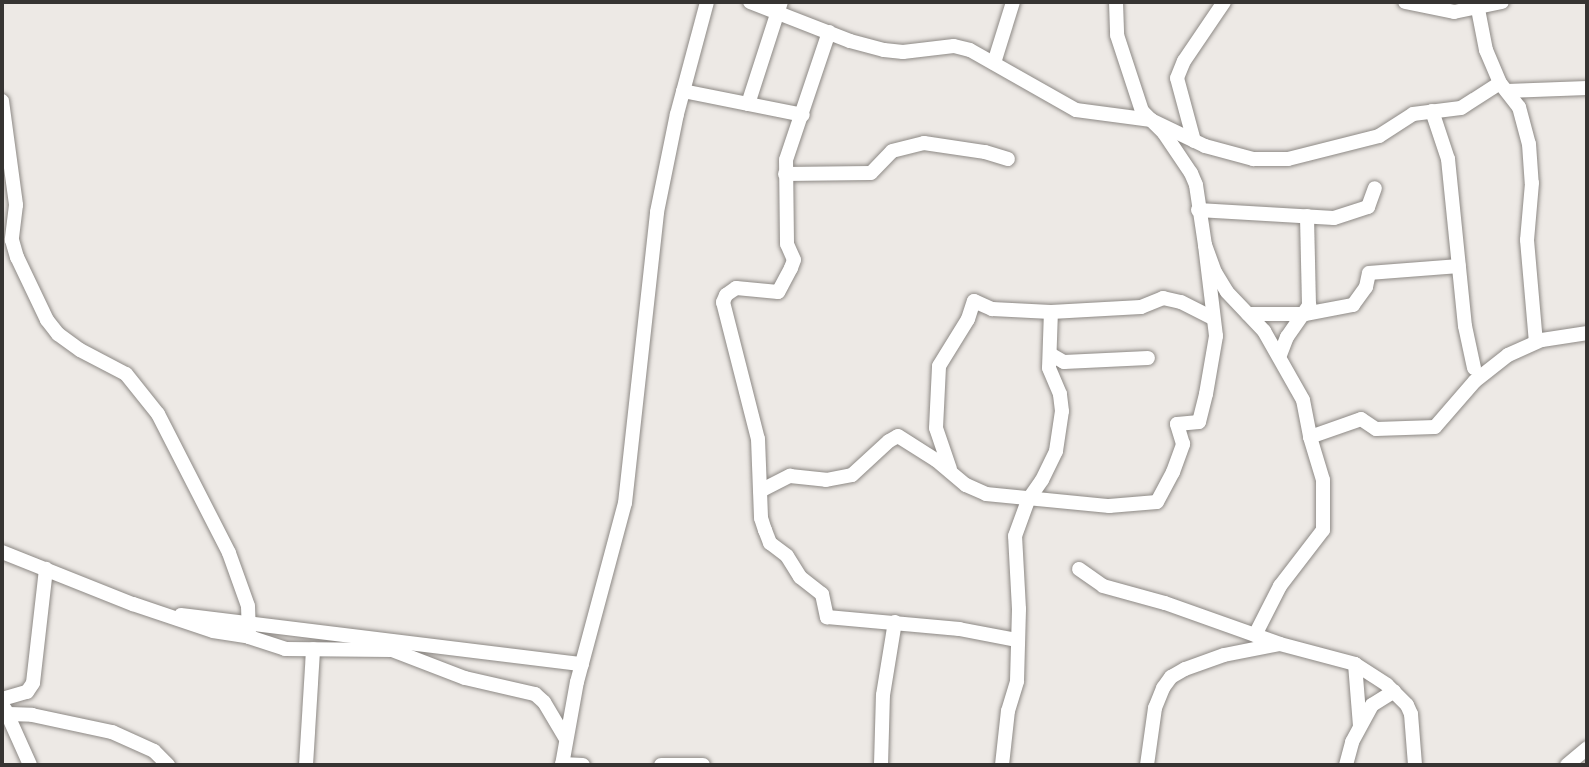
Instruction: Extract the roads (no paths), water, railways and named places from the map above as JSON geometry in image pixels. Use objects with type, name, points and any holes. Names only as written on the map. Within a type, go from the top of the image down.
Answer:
[{"type":"street","points":[[583,765],[562,765],[582,664],[625,503],[657,212],[683,91],[707,2]]},
{"type":"street","points":[[750,2],[779,7],[829,32],[869,47],[898,52],[959,46],[1076,110],[1151,120],[1194,141],[1237,156],[1288,159],[1382,135],[1410,115],[1461,108],[1503,87],[1587,88]]},
{"type":"street","points":[[994,64],[1013,2]]},
{"type":"street","points":[[760,491],[790,476],[826,480],[852,475],[898,436],[926,452],[974,491],[996,497],[1109,506],[1158,501],[1175,469],[1183,444],[1177,424],[1195,425],[1201,419],[1216,336],[1196,185],[1168,138],[1142,111],[1119,45],[1116,2]]},
{"type":"street","points":[[1194,141],[1177,78],[1184,61],[1224,2]]},
{"type":"street","points":[[1405,2],[1448,11],[1478,9],[1502,2]]},
{"type":"street","points":[[748,104],[779,7]]},
{"type":"street","points":[[1478,9],[1486,50],[1503,87],[1519,107],[1531,157],[1532,183],[1527,240],[1536,342]]},
{"type":"street","points":[[829,32],[803,115],[789,144],[785,174],[787,244],[794,260],[783,287],[771,293],[736,288],[726,295],[723,302],[758,439],[761,517],[770,543],[787,556],[800,577],[822,594],[827,617],[895,622],[1016,640]]},
{"type":"street","points":[[683,91],[803,115]]},
{"type":"street","points":[[2,101],[16,205],[12,240],[17,257],[47,320],[58,334],[80,350],[126,374],[153,407],[221,534],[248,606],[249,629]]},
{"type":"street","points":[[1432,111],[1448,159],[1465,326],[1474,368]]},
{"type":"street","points":[[785,174],[871,173],[892,151],[924,143],[971,149],[1008,159]]},
{"type":"street","points":[[1198,210],[1334,218],[1368,207],[1375,188]]},
{"type":"street","points":[[1280,355],[1287,337],[1305,313],[1310,297],[1307,216]]},
{"type":"street","points":[[1205,245],[1224,288],[1264,331],[1303,400],[1310,437],[1323,480],[1324,526],[1280,586],[1255,635]]},
{"type":"street","points":[[1248,314],[1305,313],[1356,305],[1366,288],[1369,273],[1459,266]]},
{"type":"street","points":[[952,473],[936,428],[939,366],[968,319],[973,303],[992,309],[1051,312],[1141,307],[1163,298],[1181,302],[1213,318]]},
{"type":"street","points":[[1002,765],[1008,711],[1017,682],[1016,640],[1019,609],[1014,546],[1028,500],[1042,480],[1059,436],[1062,401],[1050,372],[1051,312]]},
{"type":"street","points":[[1310,437],[1361,419],[1376,429],[1435,428],[1480,376],[1508,355],[1536,342],[1587,333]]},
{"type":"street","points":[[1049,354],[1064,362],[1148,358]]},
{"type":"street","points":[[2,552],[156,613],[213,631],[249,629],[582,664]]},
{"type":"street","points":[[2,699],[27,692],[33,683],[46,569]]},
{"type":"street","points":[[1079,569],[1103,586],[1280,644],[1356,664],[1394,691],[1411,714],[1415,765]]},
{"type":"street","points":[[881,765],[883,695],[895,622]]},
{"type":"street","points":[[249,629],[285,649],[392,650],[465,678],[535,694],[566,739]]},
{"type":"street","points":[[1147,765],[1156,708],[1168,680],[1180,671],[1216,658],[1280,644]]},
{"type":"street","points":[[306,765],[313,649]]},
{"type":"street","points":[[1356,664],[1360,726]]},
{"type":"street","points":[[1346,765],[1360,726],[1375,702],[1394,691]]},
{"type":"street","points":[[5,709],[30,765]]},
{"type":"street","points":[[5,709],[113,732],[155,751],[168,765]]},
{"type":"street","points":[[1567,765],[1587,748]]},
{"type":"street","points":[[662,765],[703,765]]}]
